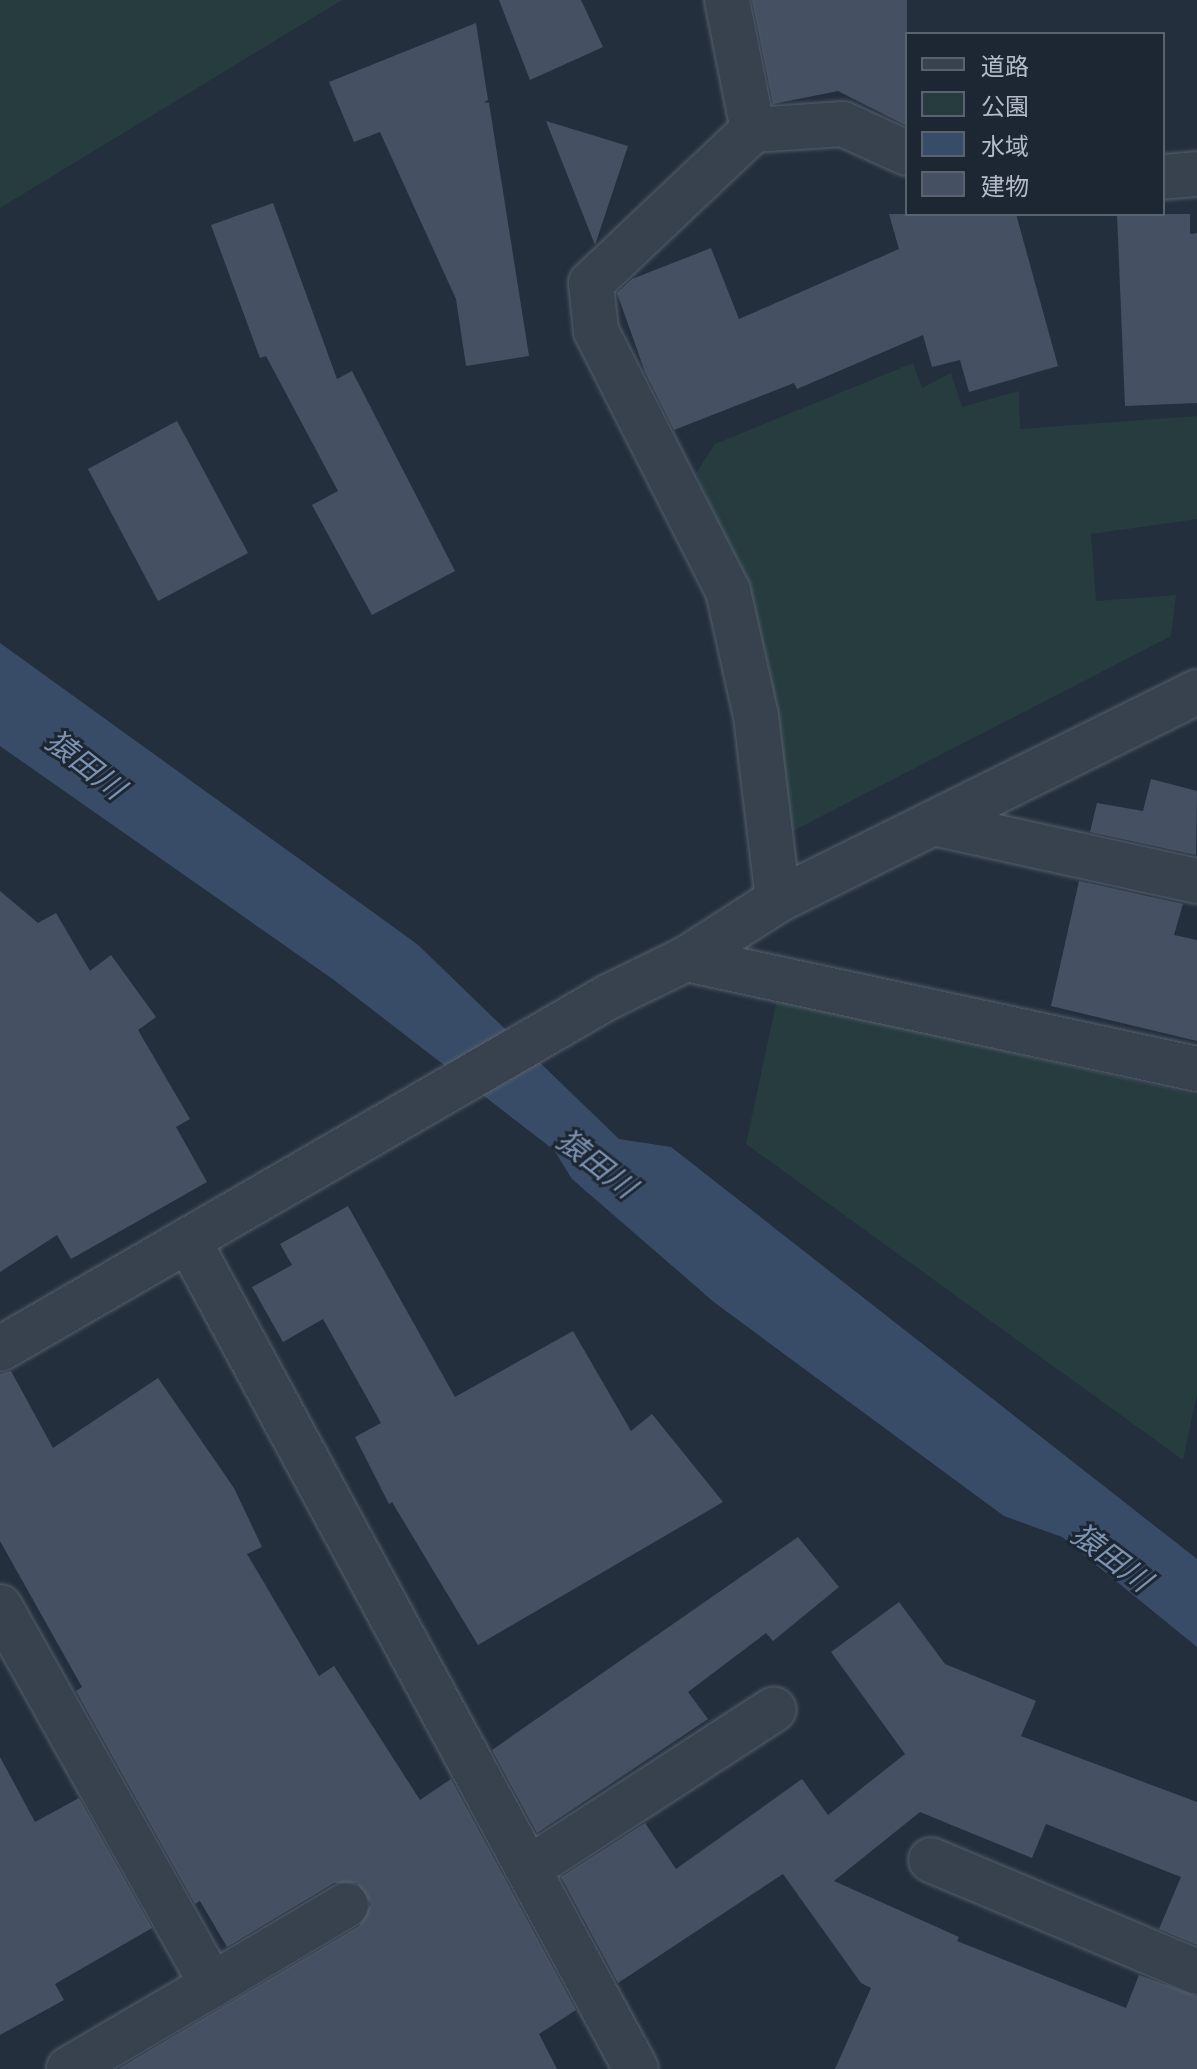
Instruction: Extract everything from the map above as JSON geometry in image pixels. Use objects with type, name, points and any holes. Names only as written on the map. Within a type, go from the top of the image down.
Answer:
[{"type":"street","points":[[727,0],[753,130]]},
{"type":"street","points":[[778,900],[756,716],[728,591],[596,331],[591,283],[753,130],[843,124],[905,152]]},
{"type":"street","points":[[1165,177],[1197,174]]},
{"type":"street","points":[[0,1349],[376,1135],[608,997],[686,959],[778,900],[1197,692]]},
{"type":"street","points":[[933,823],[1197,881]]},
{"type":"street","points":[[686,959],[1197,1069]]},
{"type":"street","points":[[188,1240],[636,2069]]},
{"type":"street","points":[[0,1607],[212,1985]]},
{"type":"street","points":[[528,1869],[774,1709]]},
{"type":"street","points":[[931,1860],[1197,1972]]},
{"type":"street","points":[[69,2069],[346,1905]]},
{"type":"green space","points":[[0,0],[342,0],[0,208]]},
{"type":"green space","points":[[913,363],[922,388],[951,373],[962,407],[1019,391],[1020,429],[1197,416],[1197,519],[1091,534],[1096,601],[1176,595],[1171,636],[785,835],[769,668],[748,591],[696,473],[715,444]]},
{"type":"green space","points":[[777,999],[1197,1095],[1197,1394],[1183,1460],[746,1144]]},
{"type":"water","name":"猿田川","points":[[0,643],[417,944],[619,1139],[671,1147],[1197,1559],[1197,1647],[1062,1537],[1004,1516],[715,1303],[572,1179],[554,1150],[334,980],[0,746]]},
{"type":"building","points":[[499,0],[581,0],[603,47],[530,80]]},
{"type":"building","points":[[752,0],[907,0],[905,125],[838,91],[773,104]]},
{"type":"building","points":[[476,23],[488,100],[484,102],[489,103],[529,356],[466,366],[456,299],[380,132],[354,142],[329,82]]},
{"type":"building","points":[[546,121],[628,146],[595,245]]},
{"type":"building","points":[[273,203],[337,379],[352,371],[455,571],[372,615],[312,505],[338,491],[266,356],[260,358],[211,225]]},
{"type":"building","points":[[889,214],[1017,216],[1058,366],[969,392],[960,360],[932,367],[923,335],[797,389],[794,383],[674,430],[645,372],[617,293],[632,279],[711,248],[739,319],[899,249]]},
{"type":"building","points":[[1190,214],[1190,234],[1197,233],[1197,403],[1125,406],[1117,216]]},
{"type":"building","points":[[177,421],[248,553],[158,601],[88,469]]},
{"type":"building","points":[[1151,779],[1197,791],[1196,855],[1090,832],[1097,803],[1143,811]]},
{"type":"building","points":[[1079,881],[1183,904],[1174,935],[1197,940],[1197,1041],[1051,1006]]},
{"type":"building","points":[[0,891],[38,923],[56,913],[90,971],[111,955],[156,1017],[138,1030],[190,1119],[176,1127],[207,1182],[71,1259],[57,1235],[0,1272]]},
{"type":"building","points":[[348,1206],[455,1397],[573,1331],[631,1431],[652,1414],[723,1502],[478,1645],[392,1502],[389,1504],[355,1437],[381,1423],[323,1319],[283,1342],[252,1287],[292,1265],[280,1244]]},
{"type":"building","points":[[11,1371],[53,1448],[158,1378],[234,1488],[262,1547],[247,1554],[319,1676],[334,1666],[420,1800],[451,1779],[576,2010],[539,2034],[557,2069],[118,2069],[359,1926],[371,1904],[357,1883],[334,1883],[227,1947],[200,1901],[195,1904],[76,1691],[82,1687],[0,1541],[0,1374]]},
{"type":"building","points":[[798,1537],[839,1587],[773,1641],[766,1633],[688,1692],[708,1719],[537,1833],[492,1750]]},
{"type":"building","points":[[899,1602],[945,1664],[1036,1701],[1021,1736],[1197,1802],[1197,1945],[1159,1929],[1181,1877],[1046,1824],[1032,1858],[920,1812],[834,1881],[959,1937],[957,1941],[1126,2008],[1139,1975],[1197,1996],[1197,2069],[835,2069],[871,1988],[861,1983],[783,1874],[618,1983],[561,1877],[645,1823],[676,1869],[802,1779],[828,1815],[905,1754],[831,1652]]},
{"type":"building","points":[[0,1757],[35,1822],[79,1798],[152,1928],[55,1984],[64,2000],[0,2035]]}]
